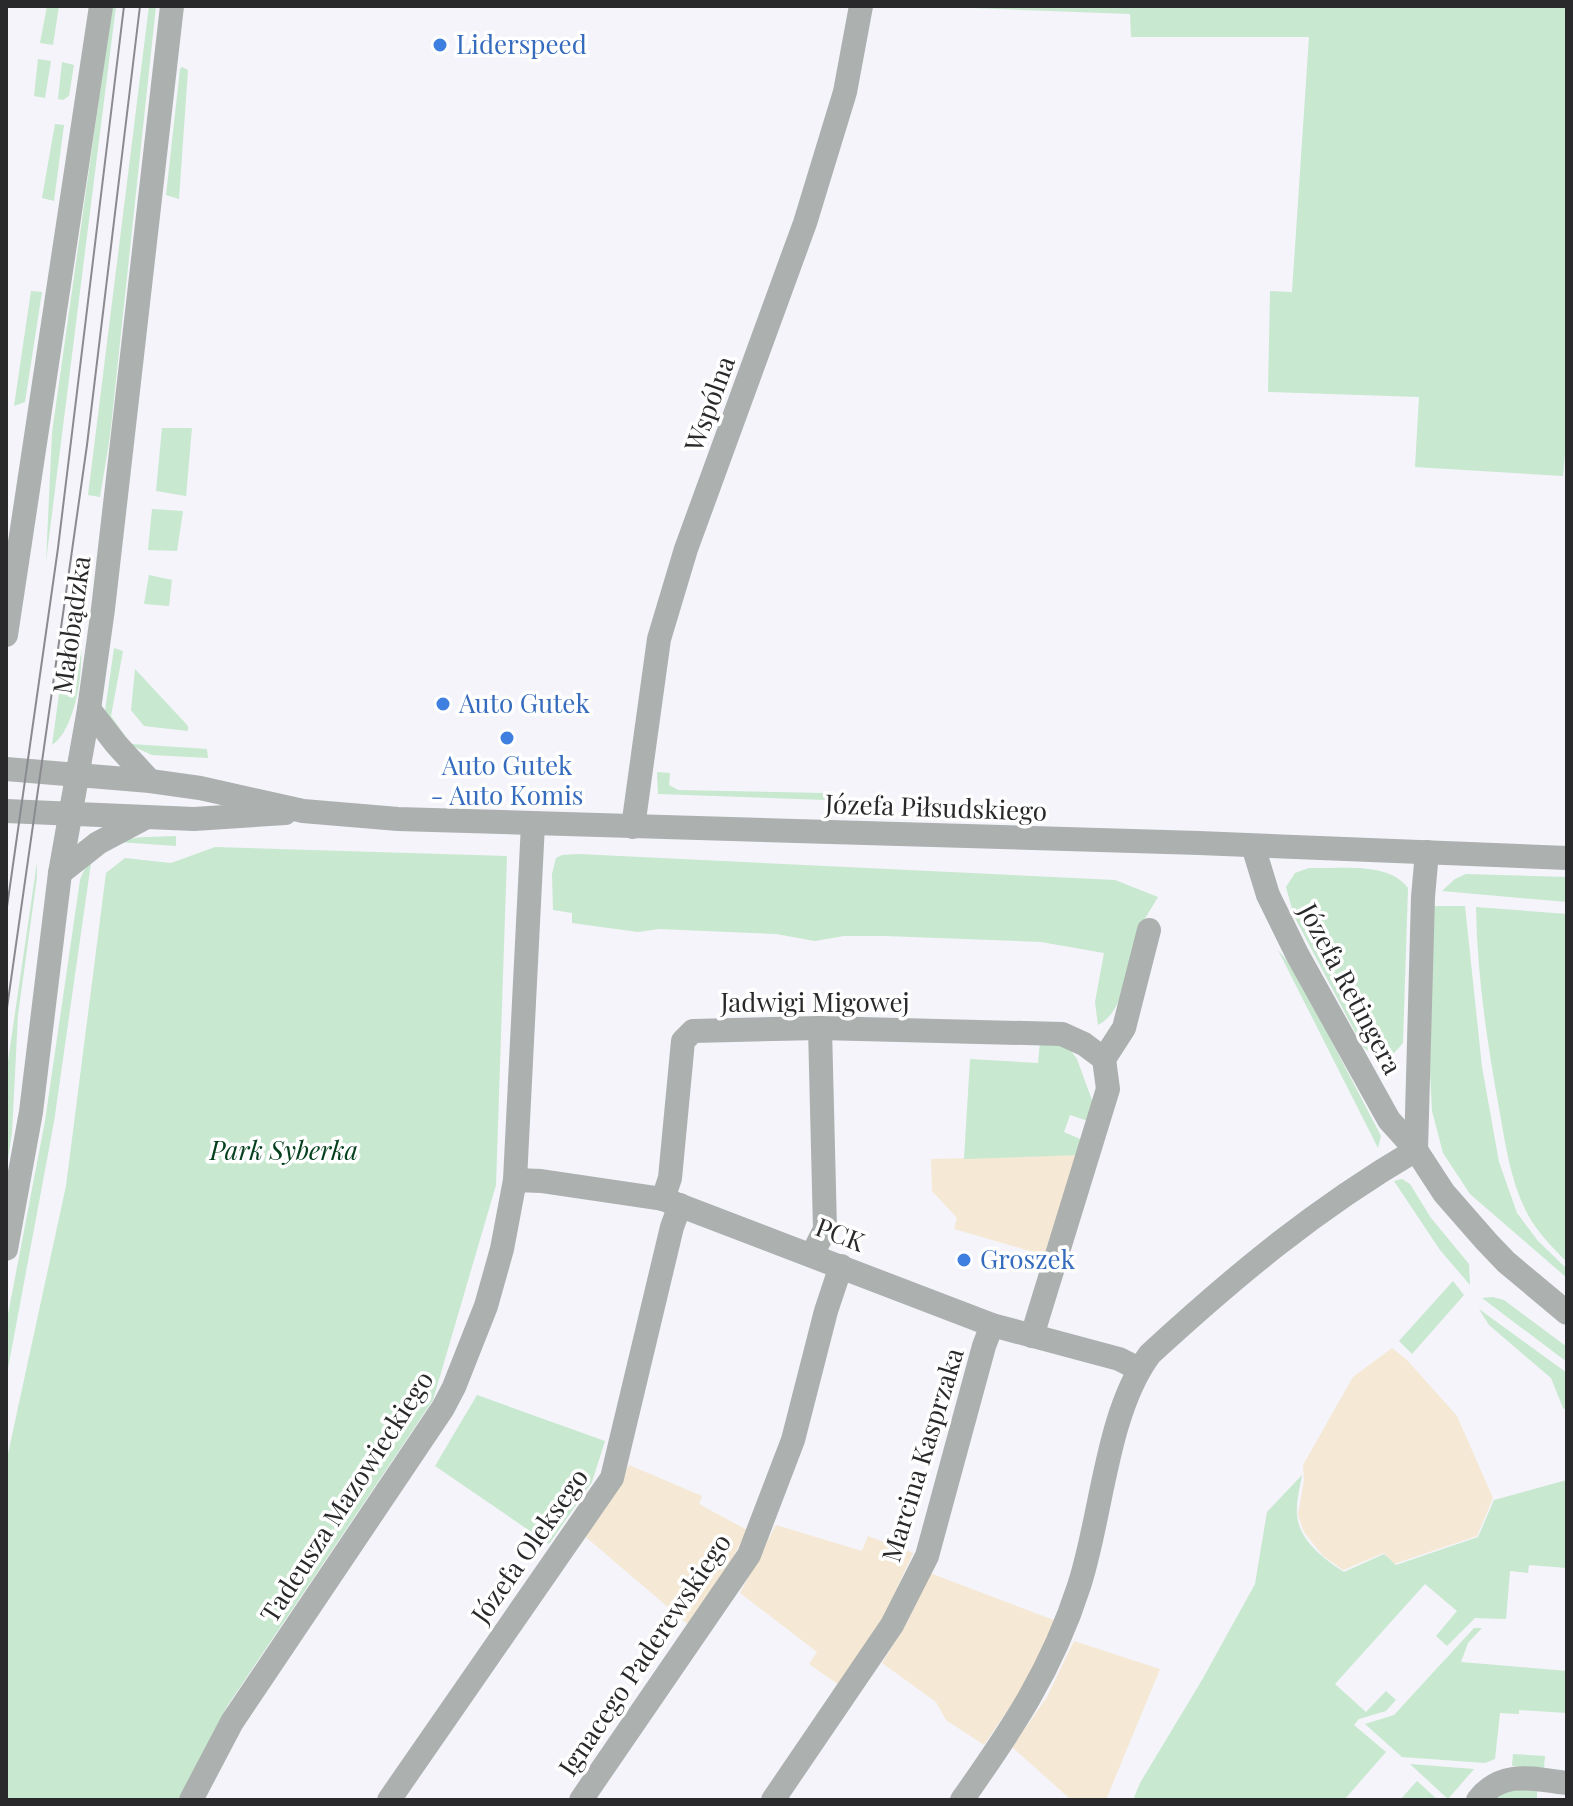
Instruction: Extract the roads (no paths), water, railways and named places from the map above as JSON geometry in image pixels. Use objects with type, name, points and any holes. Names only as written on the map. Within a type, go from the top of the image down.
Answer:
[{"type":"street","points":[[6,635],[101,6]]},
{"type":"street","name":"Małobądzka","points":[[6,1249],[31,1112],[60,873],[89,709],[110,561],[172,6]]},
{"type":"street","name":"Wspólna","points":[[633,827],[659,639],[686,549],[805,223],[845,92],[861,6]]},
{"type":"street","points":[[89,709],[150,781]]},
{"type":"street","name":"Józefa Piłsudskiego","points":[[6,769],[150,781],[212,790],[303,811],[411,820],[1567,858]]},
{"type":"street","name":"Józefa Piłsudskiego","points":[[6,811],[146,818],[232,818],[303,811]]},
{"type":"street","points":[[60,873],[98,843],[146,818]]},
{"type":"street","name":"Tadeusza Mazowieckiego","points":[[191,1800],[232,1722],[443,1408],[486,1306],[502,1249],[515,1180],[533,824]]},
{"type":"street","name":"Józefa Retingera","points":[[1253,846],[1268,895],[1297,954],[1389,1120],[1416,1150],[1444,1193],[1486,1241],[1506,1262],[1567,1313]]},
{"type":"street","name":"Józefa Retingera","points":[[1416,1150],[1427,852]]},
{"type":"street","points":[[1032,1336],[1108,1089],[1104,1059],[1124,1028],[1149,930]]},
{"type":"street","points":[[812,1255],[825,1229],[820,1028]]},
{"type":"street","name":"Jadwigi Migowej","points":[[672,1202],[670,1178],[683,1041],[693,1031],[820,1028],[1062,1034],[1084,1044],[1104,1059]]},
{"type":"street","points":[[962,1800],[1035,1693],[1061,1638],[1080,1583],[1126,1398],[1139,1369],[1150,1354],[1194,1313],[1291,1231],[1371,1176],[1416,1150]]},
{"type":"street","name":"PCK","points":[[515,1180],[541,1181],[672,1202],[992,1325],[1119,1359],[1139,1369]]},
{"type":"street","name":"Józefa Oleksego","points":[[389,1800],[612,1478],[672,1227],[672,1202]]},
{"type":"street","name":"Ignacego Paderewskiego","points":[[581,1800],[749,1555],[793,1440],[826,1311],[841,1266]]},
{"type":"street","name":"Marcina Kasprzaka","points":[[773,1800],[892,1625],[927,1556],[992,1325]]},
{"type":"street","points":[[1478,1800],[1486,1789],[1501,1780],[1523,1778],[1567,1783]]},
{"type":"tram line","points":[[6,914],[58,548],[124,6]]},
{"type":"tram line","points":[[6,1015],[87,445],[140,6]]},
{"type":"place","name":"Liderspeed","points":[[440,45]]},
{"type":"place","name":"Auto Gutek","points":[[443,704]]},
{"type":"place","name":"Auto Gutek - Auto Komis","points":[[507,738]]},
{"type":"place","name":"Groszek","points":[[964,1260]]},
{"type":"park label","name":"Park Syberka","points":[[284,1151]]}]
